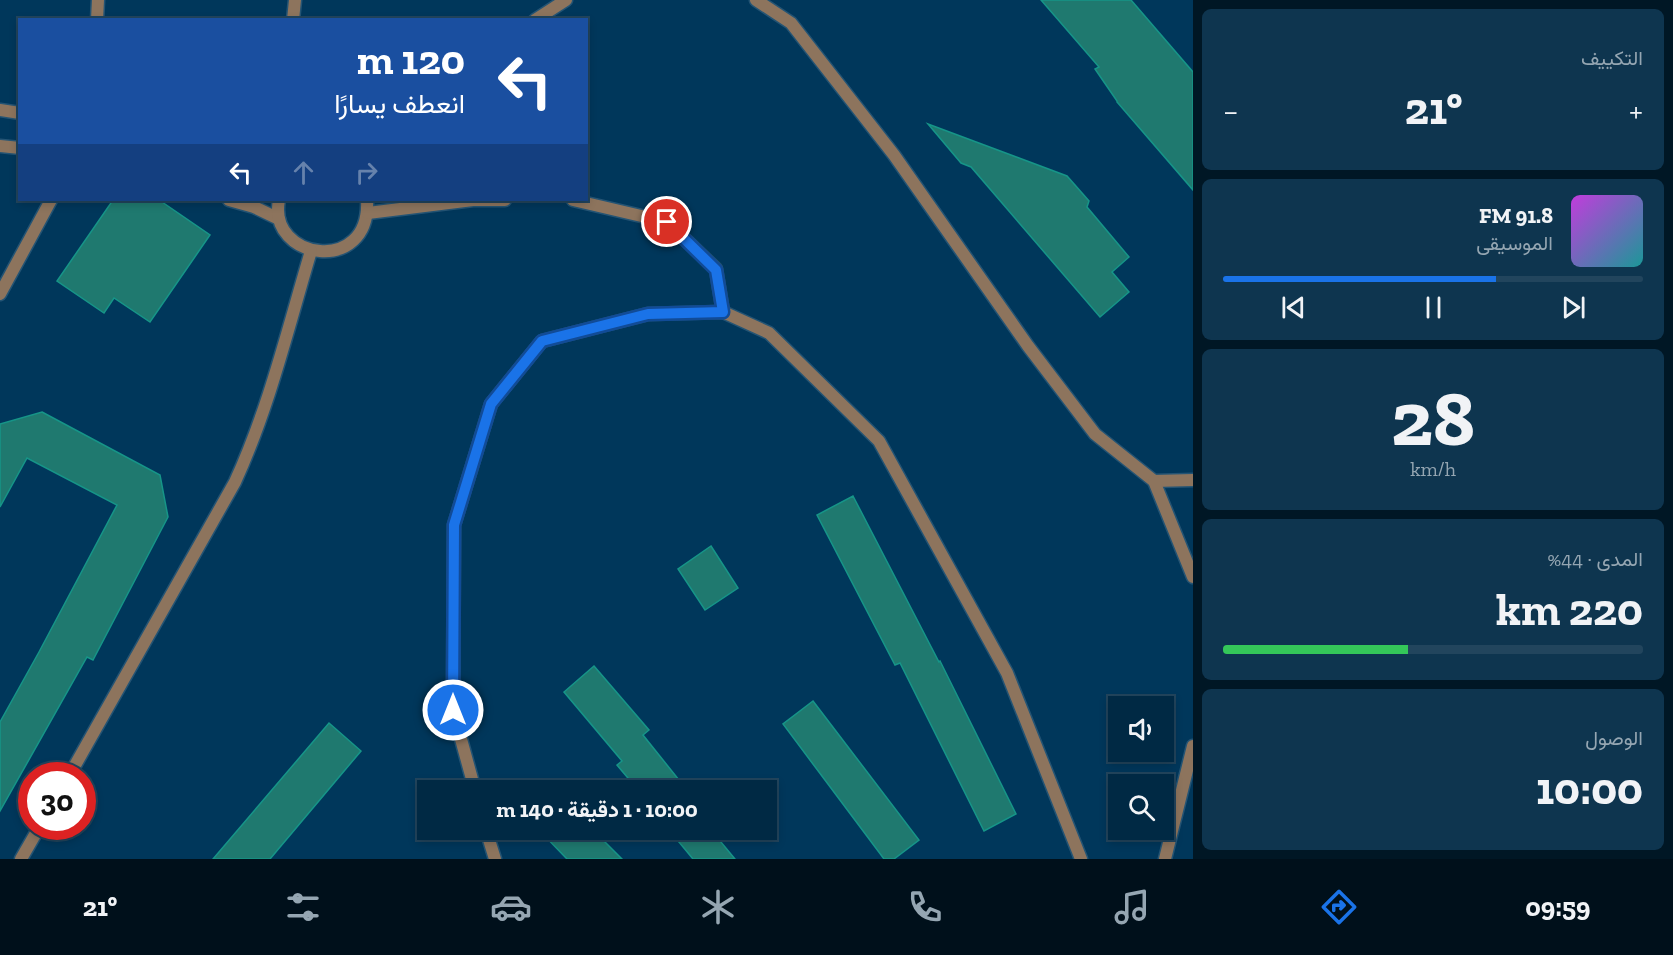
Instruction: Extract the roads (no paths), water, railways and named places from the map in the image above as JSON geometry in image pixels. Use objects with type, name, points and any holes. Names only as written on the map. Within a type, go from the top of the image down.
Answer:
[{"type":"street","points":[[97,18],[98,0]]},
{"type":"street","points":[[293,18],[295,0]]},
{"type":"street","points":[[538,18],[566,0]]},
{"type":"street","points":[[756,0],[791,23],[894,155],[1028,346],[1095,434],[1154,481],[1193,577]]},
{"type":"street","points":[[0,110],[18,113]]},
{"type":"street","points":[[0,146],[18,148]]},
{"type":"street","points":[[0,294],[50,201]]},
{"type":"street","points":[[232,201],[254,207],[279,219]]},
{"type":"street","points":[[279,201],[279,219],[286,233],[297,244],[311,250],[327,252],[342,248],[355,239],[368,213],[367,201]]},
{"type":"street","points":[[368,213],[465,201]]},
{"type":"street","points":[[577,201],[667,222],[716,270],[723,312]]},
{"type":"street","points":[[77,762],[236,482],[264,412],[311,250]]},
{"type":"street","points":[[472,780],[453,710],[454,525],[491,404],[542,341],[648,314],[723,312],[769,333],[879,441],[1007,673],[1081,859]]},
{"type":"street","points":[[1154,481],[1193,480]]},
{"type":"street","points":[[1165,859],[1193,746]]},
{"type":"street","points":[[21,859],[32,840]]},
{"type":"street","points":[[489,840],[495,859]]}]
